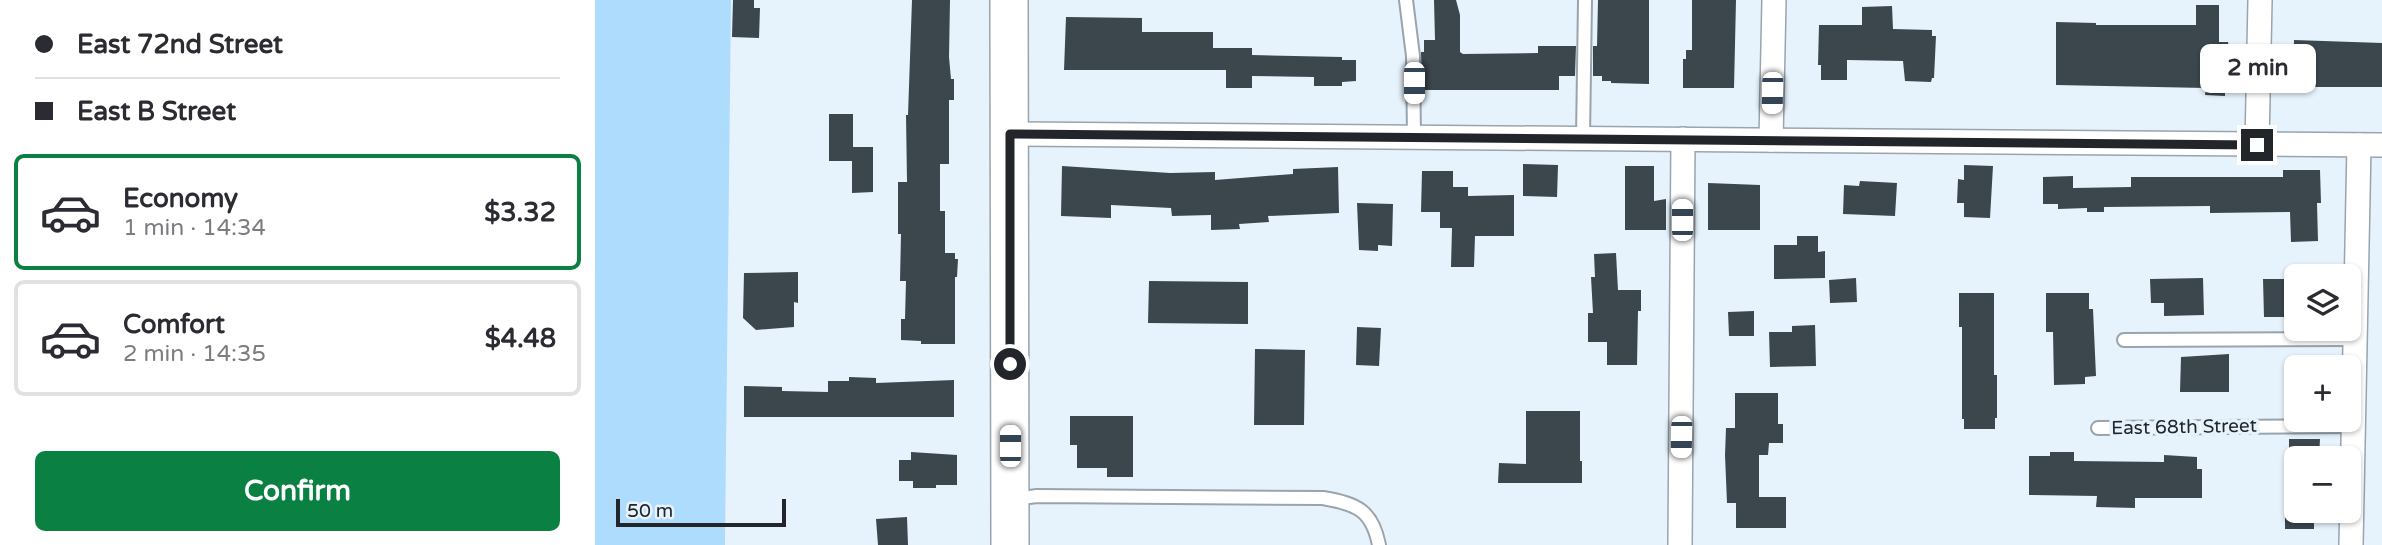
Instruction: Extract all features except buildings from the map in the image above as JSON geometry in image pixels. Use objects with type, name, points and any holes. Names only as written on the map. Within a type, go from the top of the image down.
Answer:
[{"type":"main road","points":[[1009,0],[1010,545]]},
{"type":"street","points":[[1771,140],[1774,0]]},
{"type":"street","points":[[2257,145],[2260,0]]},
{"type":"street","points":[[1010,134],[2371,145],[2361,266]]},
{"type":"street","points":[[1680,545],[1683,139]]},
{"type":"street","points":[[2351,545],[2354,432]]},
{"type":"lane","points":[[1406,0],[1413,56],[1414,137]]},
{"type":"lane","points":[[1583,138],[1585,0]]},
{"type":"lane","points":[[2124,340],[2284,339]]},
{"type":"lane","name":"East 68th Street","points":[[2098,428],[2284,427]]},
{"type":"lane","points":[[1010,500],[1037,496],[1323,498],[1357,506],[1372,521],[1379,545]]},
{"type":"shaded area","points":[[595,0],[731,0],[725,545],[595,545]]},
{"type":"route","points":[[1010,364],[1010,134],[2257,145]]}]
